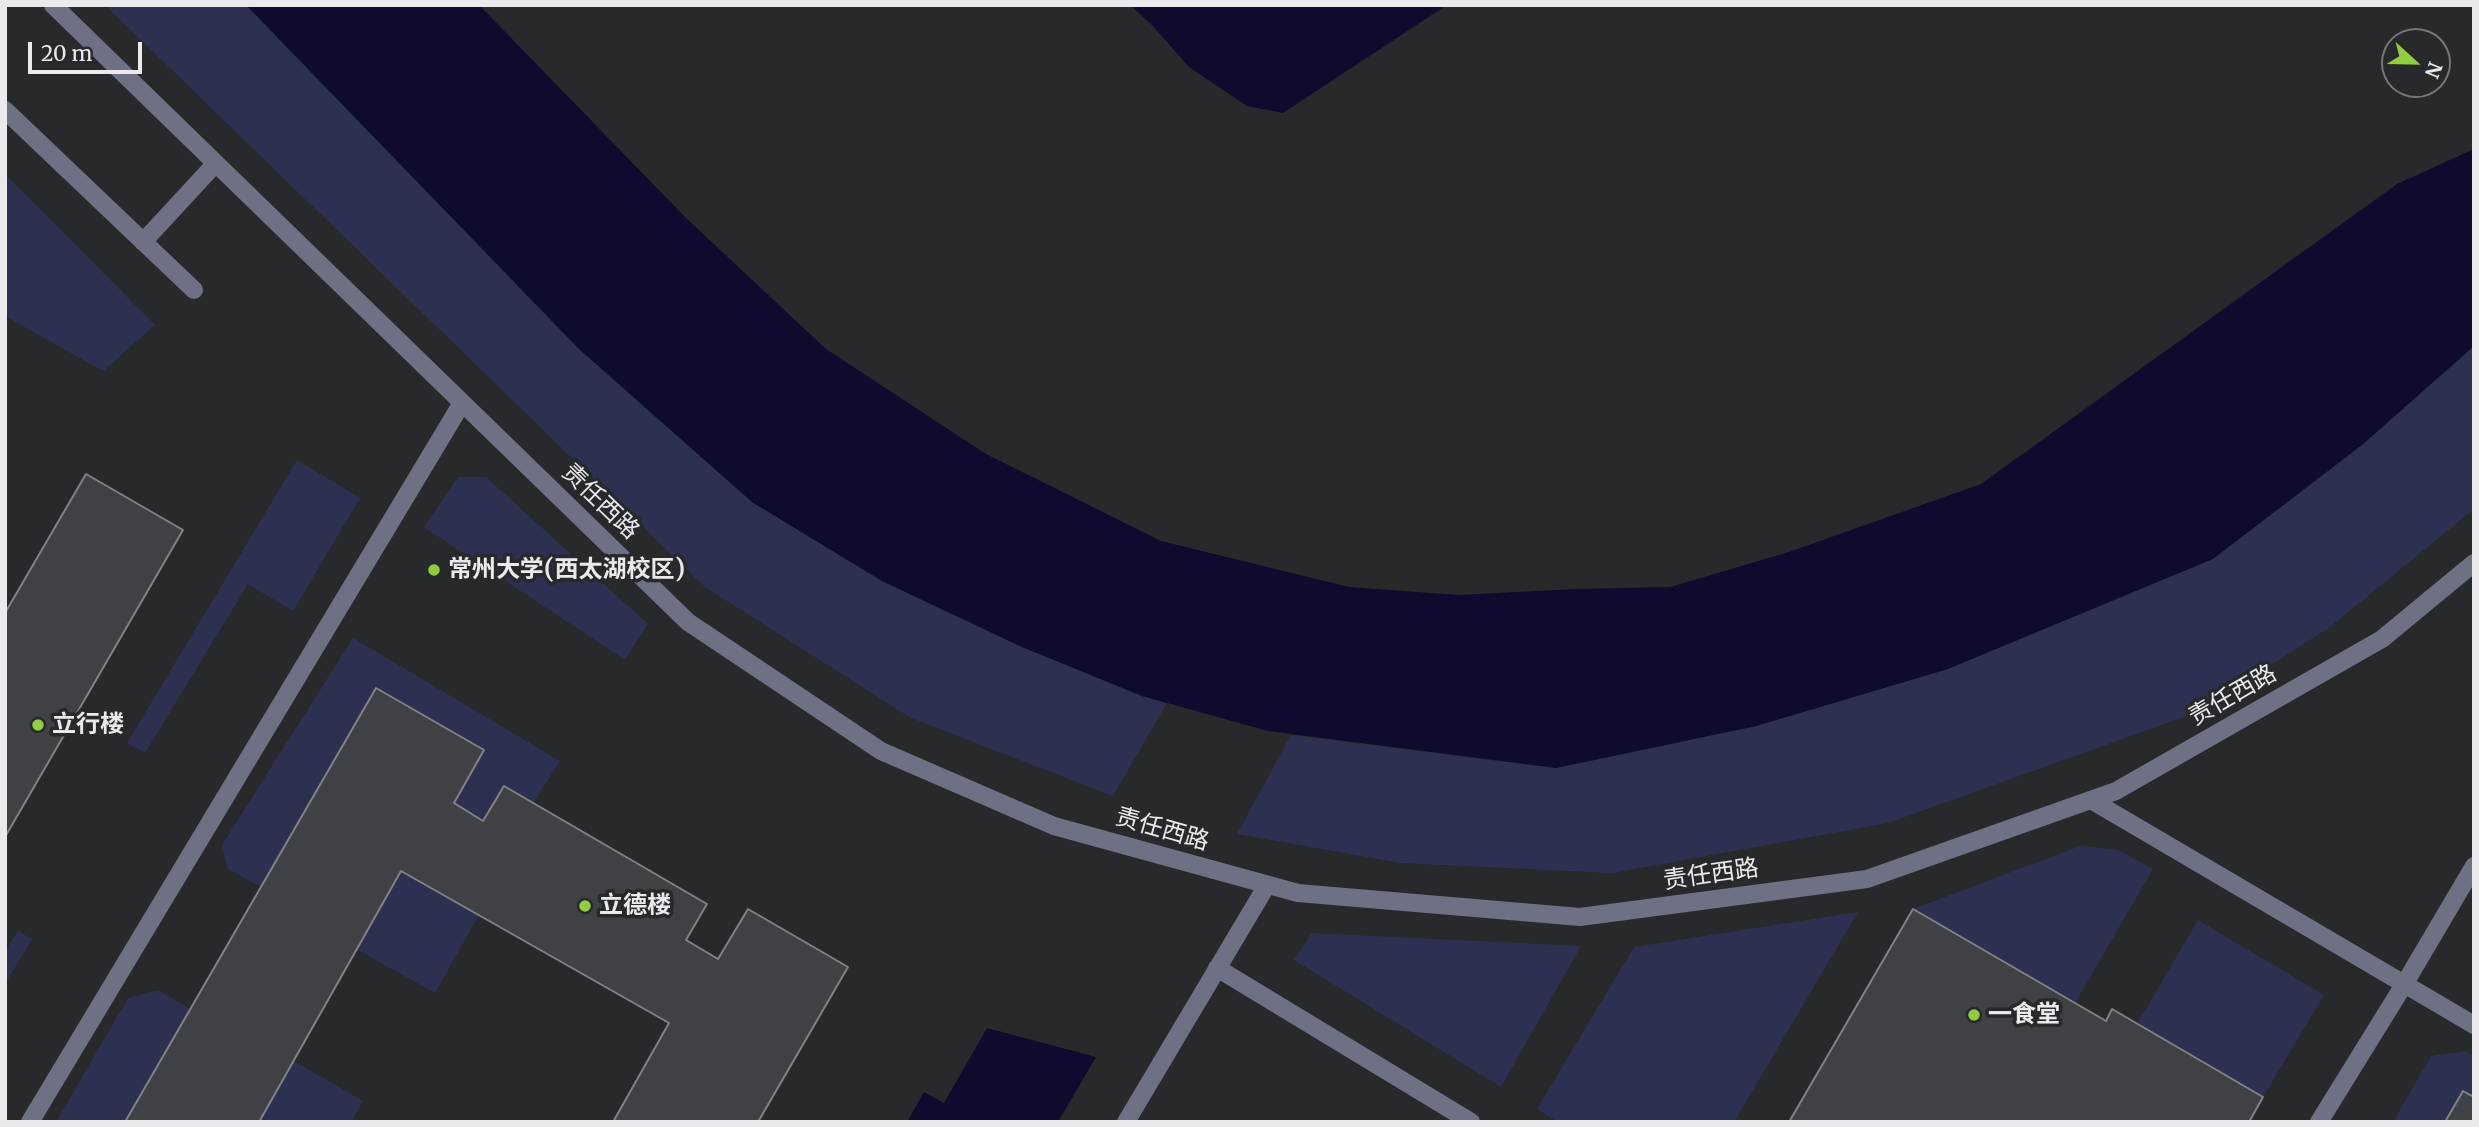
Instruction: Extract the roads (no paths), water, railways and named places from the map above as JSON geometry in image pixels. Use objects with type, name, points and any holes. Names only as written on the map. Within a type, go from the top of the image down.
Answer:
[{"type":"lane","name":"责任西路","points":[[54,5],[688,622],[881,751],[1054,826],[1298,893],[1580,918],[1867,879],[2116,791],[2382,639],[2474,563]]},
{"type":"lane","points":[[5,110],[194,290]]},
{"type":"lane","points":[[143,242],[216,163]]},
{"type":"lane","points":[[30,1122],[462,403]]},
{"type":"lane","points":[[2091,800],[2474,1025]]},
{"type":"lane","points":[[2319,1122],[2474,866]]},
{"type":"lane","points":[[1126,1122],[1267,885]]},
{"type":"lane","points":[[1217,968],[1471,1122]]},
{"type":"place","name":"常州大学(西太湖校区)","points":[[434,570]]},
{"type":"place","name":"立行楼","points":[[38,725]]},
{"type":"place","name":"立德楼","points":[[585,906]]},
{"type":"place","name":"一食堂","points":[[1974,1015]]}]
